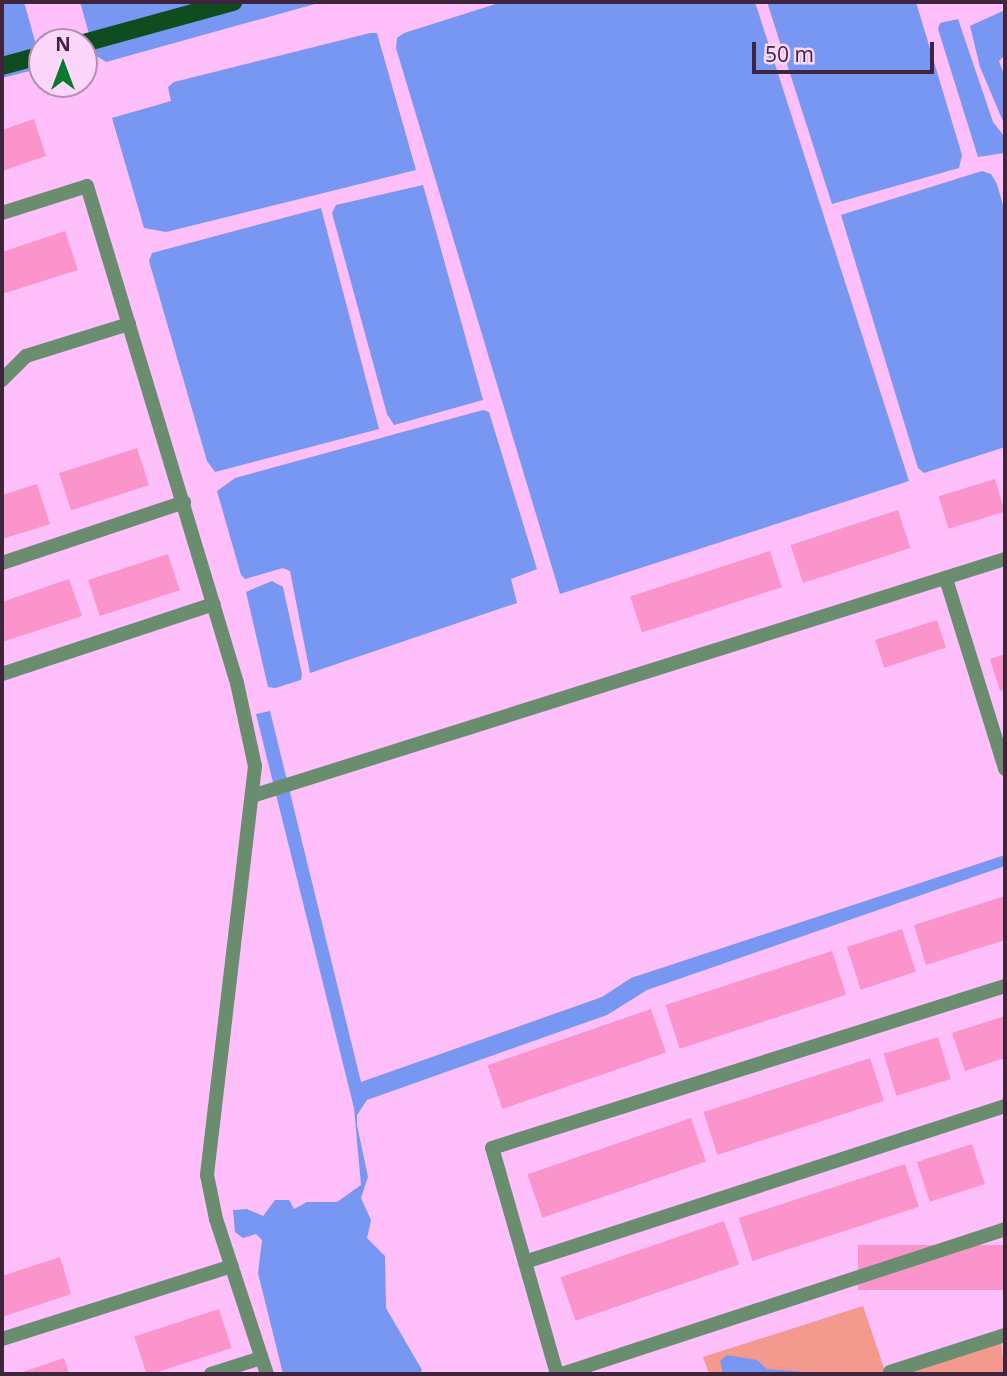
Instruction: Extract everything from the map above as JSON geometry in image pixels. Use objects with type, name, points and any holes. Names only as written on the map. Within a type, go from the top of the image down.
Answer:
[{"type":"main road","points":[[98,39],[233,2]]},
{"type":"main road","points":[[2,66],[28,59]]},
{"type":"street","points":[[2,213],[87,186],[214,604],[255,766],[207,1175],[232,1266],[267,1374]]},
{"type":"street","points":[[2,380],[26,356],[129,324]]},
{"type":"street","points":[[2,563],[184,502]]},
{"type":"street","points":[[251,796],[1005,559]]},
{"type":"street","points":[[946,579],[1002,747],[1005,769]]},
{"type":"street","points":[[2,674],[214,604]]},
{"type":"street","points":[[1005,986],[492,1148],[560,1374],[1005,1229]]},
{"type":"street","points":[[525,1262],[1005,1106]]},
{"type":"street","points":[[2,1339],[232,1266]]},
{"type":"street","points":[[890,1372],[1005,1335]]},
{"type":"street","points":[[211,1374],[261,1358]]},
{"type":"shaded area","points":[[863,1306],[886,1374],[709,1374],[703,1357]]},
{"type":"shaded area","points":[[1001,1342],[1005,1374],[901,1374]]},
{"type":"water","points":[[2,2],[24,2],[31,28],[28,28],[28,72],[2,78]]},
{"type":"water","points":[[80,2],[322,2],[106,62],[98,57],[98,28],[87,28]]},
{"type":"water","points":[[502,2],[755,2],[909,481],[560,594],[396,48],[397,38],[404,33]]},
{"type":"water","points":[[767,2],[916,2],[962,155],[959,168],[832,204]]},
{"type":"water","points":[[1005,10],[1005,55],[999,61],[1005,77],[1005,126],[980,67],[970,26]]},
{"type":"water","points":[[958,19],[993,122],[1004,136],[1004,153],[978,157],[938,29],[940,23]]},
{"type":"water","points":[[377,33],[416,170],[166,232],[144,228],[112,118],[171,101],[168,87],[174,82]]},
{"type":"water","points":[[982,171],[991,174],[997,184],[1005,212],[1005,447],[924,473],[918,468],[841,215]]},
{"type":"water","points":[[423,185],[483,400],[394,425],[387,414],[332,213],[336,205]]},
{"type":"water","points":[[321,208],[379,429],[215,472],[207,461],[149,261],[152,253]]},
{"type":"water","points":[[483,410],[489,412],[537,569],[511,579],[517,603],[310,673],[290,571],[283,568],[245,579],[241,575],[217,491],[235,478]]},
{"type":"water","points":[[272,581],[283,587],[302,674],[301,680],[275,688],[268,687],[246,592]]},
{"type":"water","points":[[270,711],[361,1082],[602,997],[631,978],[1005,855],[1005,866],[647,990],[607,1015],[367,1100],[357,1115],[357,1125],[368,1177],[361,1198],[371,1220],[367,1238],[385,1256],[386,1308],[422,1370],[420,1374],[283,1374],[258,1273],[262,1240],[256,1234],[243,1238],[235,1232],[233,1210],[247,1209],[263,1216],[275,1200],[289,1200],[294,1209],[307,1202],[337,1202],[361,1185],[354,1108],[256,714]]},
{"type":"water","points":[[727,1355],[757,1360],[767,1369],[832,1374],[723,1374],[720,1361]]},
{"type":"building","points":[[34,119],[46,156],[2,171],[2,130]]},
{"type":"building","points":[[65,231],[78,270],[2,294],[2,252]]},
{"type":"building","points":[[137,448],[149,485],[71,510],[59,473]]},
{"type":"building","points":[[995,479],[1005,512],[949,529],[939,496]]},
{"type":"building","points":[[37,484],[50,524],[2,539],[2,495]]},
{"type":"building","points":[[898,510],[910,548],[803,583],[791,545]]},
{"type":"building","points":[[770,551],[782,587],[642,633],[630,596]]},
{"type":"building","points":[[168,554],[180,590],[100,616],[88,580]]},
{"type":"building","points":[[69,579],[82,616],[2,642],[2,602]]},
{"type":"building","points":[[937,620],[946,648],[884,668],[875,640]]},
{"type":"building","points":[[1005,654],[1005,690],[1000,691],[990,659]]},
{"type":"building","points":[[1005,896],[1005,940],[926,965],[914,925]]},
{"type":"building","points":[[902,929],[916,972],[861,990],[847,947]]},
{"type":"building","points":[[832,951],[846,995],[680,1049],[666,1005]]},
{"type":"building","points":[[651,1009],[666,1052],[502,1109],[487,1065]]},
{"type":"building","points":[[1005,1016],[1005,1058],[965,1071],[952,1033]]},
{"type":"building","points":[[938,1037],[951,1079],[896,1096],[883,1054]]},
{"type":"building","points":[[870,1058],[884,1101],[717,1155],[704,1112]]},
{"type":"building","points":[[691,1118],[706,1161],[542,1218],[527,1174]]},
{"type":"building","points":[[972,1144],[985,1184],[930,1202],[917,1162]]},
{"type":"building","points":[[905,1164],[919,1207],[752,1261],[739,1218]]},
{"type":"building","points":[[724,1221],[739,1264],[575,1321],[560,1277]]},
{"type":"building","points":[[858,1245],[1005,1245],[1005,1290],[858,1290]]},
{"type":"building","points":[[60,1257],[71,1294],[2,1317],[2,1276]]},
{"type":"building","points":[[219,1309],[232,1348],[147,1374],[134,1337]]},
{"type":"building","points":[[64,1358],[69,1374],[17,1374]]}]
